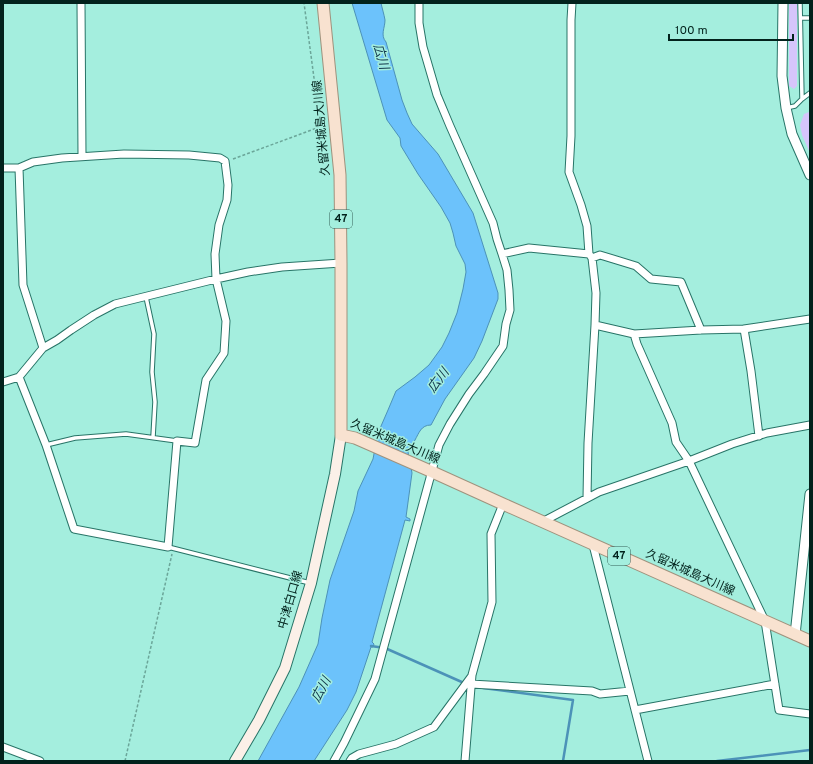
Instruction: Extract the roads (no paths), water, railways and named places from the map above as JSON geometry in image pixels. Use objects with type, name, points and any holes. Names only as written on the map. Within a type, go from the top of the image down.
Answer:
[{"type":"main road","name":"久留米城島大川線","points":[[322,3],[340,176],[342,263],[341,435],[355,438],[810,641]]},
{"type":"main road","name":"中津白口線","points":[[235,761],[259,720],[285,668],[311,583],[335,474],[341,435]]},
{"type":"street","points":[[80,3],[82,156]]},
{"type":"street","points":[[334,761],[375,679],[430,471],[439,445],[469,394],[503,346],[506,324],[510,310],[507,270],[493,223],[437,95],[423,47],[419,23],[419,3]]},
{"type":"street","points":[[572,3],[571,136],[569,172],[587,226],[596,292],[588,443],[587,498]]},
{"type":"street","points":[[782,3],[782,76],[786,108],[792,134],[810,175]]},
{"type":"street","points":[[3,168],[20,168],[33,162],[62,158],[124,154],[189,155],[220,158],[225,161],[228,185],[227,200],[219,225],[215,254],[216,279],[226,321],[224,353],[206,380],[195,443],[177,441],[171,547],[74,530],[46,445],[19,376]]},
{"type":"street","points":[[20,168],[23,286],[43,348]]},
{"type":"street","points":[[502,254],[529,248],[590,256],[600,255],[636,266],[651,279],[681,282],[700,330]]},
{"type":"street","points":[[3,382],[19,376],[43,348],[94,315],[115,304],[248,272],[282,267],[342,263]]},
{"type":"street","points":[[595,325],[634,334],[744,329],[810,319]]},
{"type":"street","points":[[744,329],[752,372],[759,436]]},
{"type":"street","points":[[634,334],[672,423],[676,442],[689,461],[765,621],[780,710],[810,714]]},
{"type":"street","points":[[542,522],[599,492],[689,461],[732,444],[768,433],[810,425]]},
{"type":"street","points":[[795,635],[810,494]]},
{"type":"street","points":[[465,761],[472,676],[492,602],[491,534],[503,504]]},
{"type":"street","points":[[593,544],[648,761]]},
{"type":"street","points":[[350,761],[359,754],[396,744],[434,727],[472,676]]},
{"type":"street","points":[[471,684],[592,691],[600,694],[630,691]]},
{"type":"street","points":[[635,710],[775,684]]},
{"type":"street","points":[[3,747],[40,761]]},
{"type":"lane","points":[[800,3],[802,99]]},
{"type":"lane","points":[[801,18],[810,18]]},
{"type":"lane","points":[[786,108],[794,106],[810,93]]},
{"type":"lane","points":[[146,297],[154,334],[152,372],[154,402],[152,437]]},
{"type":"lane","points":[[46,445],[75,438],[126,434],[177,441]]},
{"type":"lane","points":[[171,547],[311,583]]},
{"type":"water","name":"広川","points":[[352,3],[381,3],[385,20],[383,37],[386,42],[407,113],[412,124],[438,154],[473,213],[498,293],[498,299],[474,358],[445,399],[431,425],[425,426],[421,430],[408,452],[412,473],[406,517],[410,519],[410,521],[405,520],[372,642],[374,644],[373,647],[371,647],[356,692],[347,710],[314,761],[258,761],[299,687],[318,644],[330,580],[354,511],[358,491],[373,459],[378,433],[396,391],[429,365],[442,347],[457,313],[466,272],[465,264],[456,246],[450,223],[441,207],[418,174],[401,146],[400,138],[387,120]]},
{"type":"waterway","points":[[371,646],[385,648],[464,683]]},
{"type":"waterway","points":[[483,688],[573,700],[563,761]]},
{"type":"waterway","points":[[717,761],[810,750]]}]
